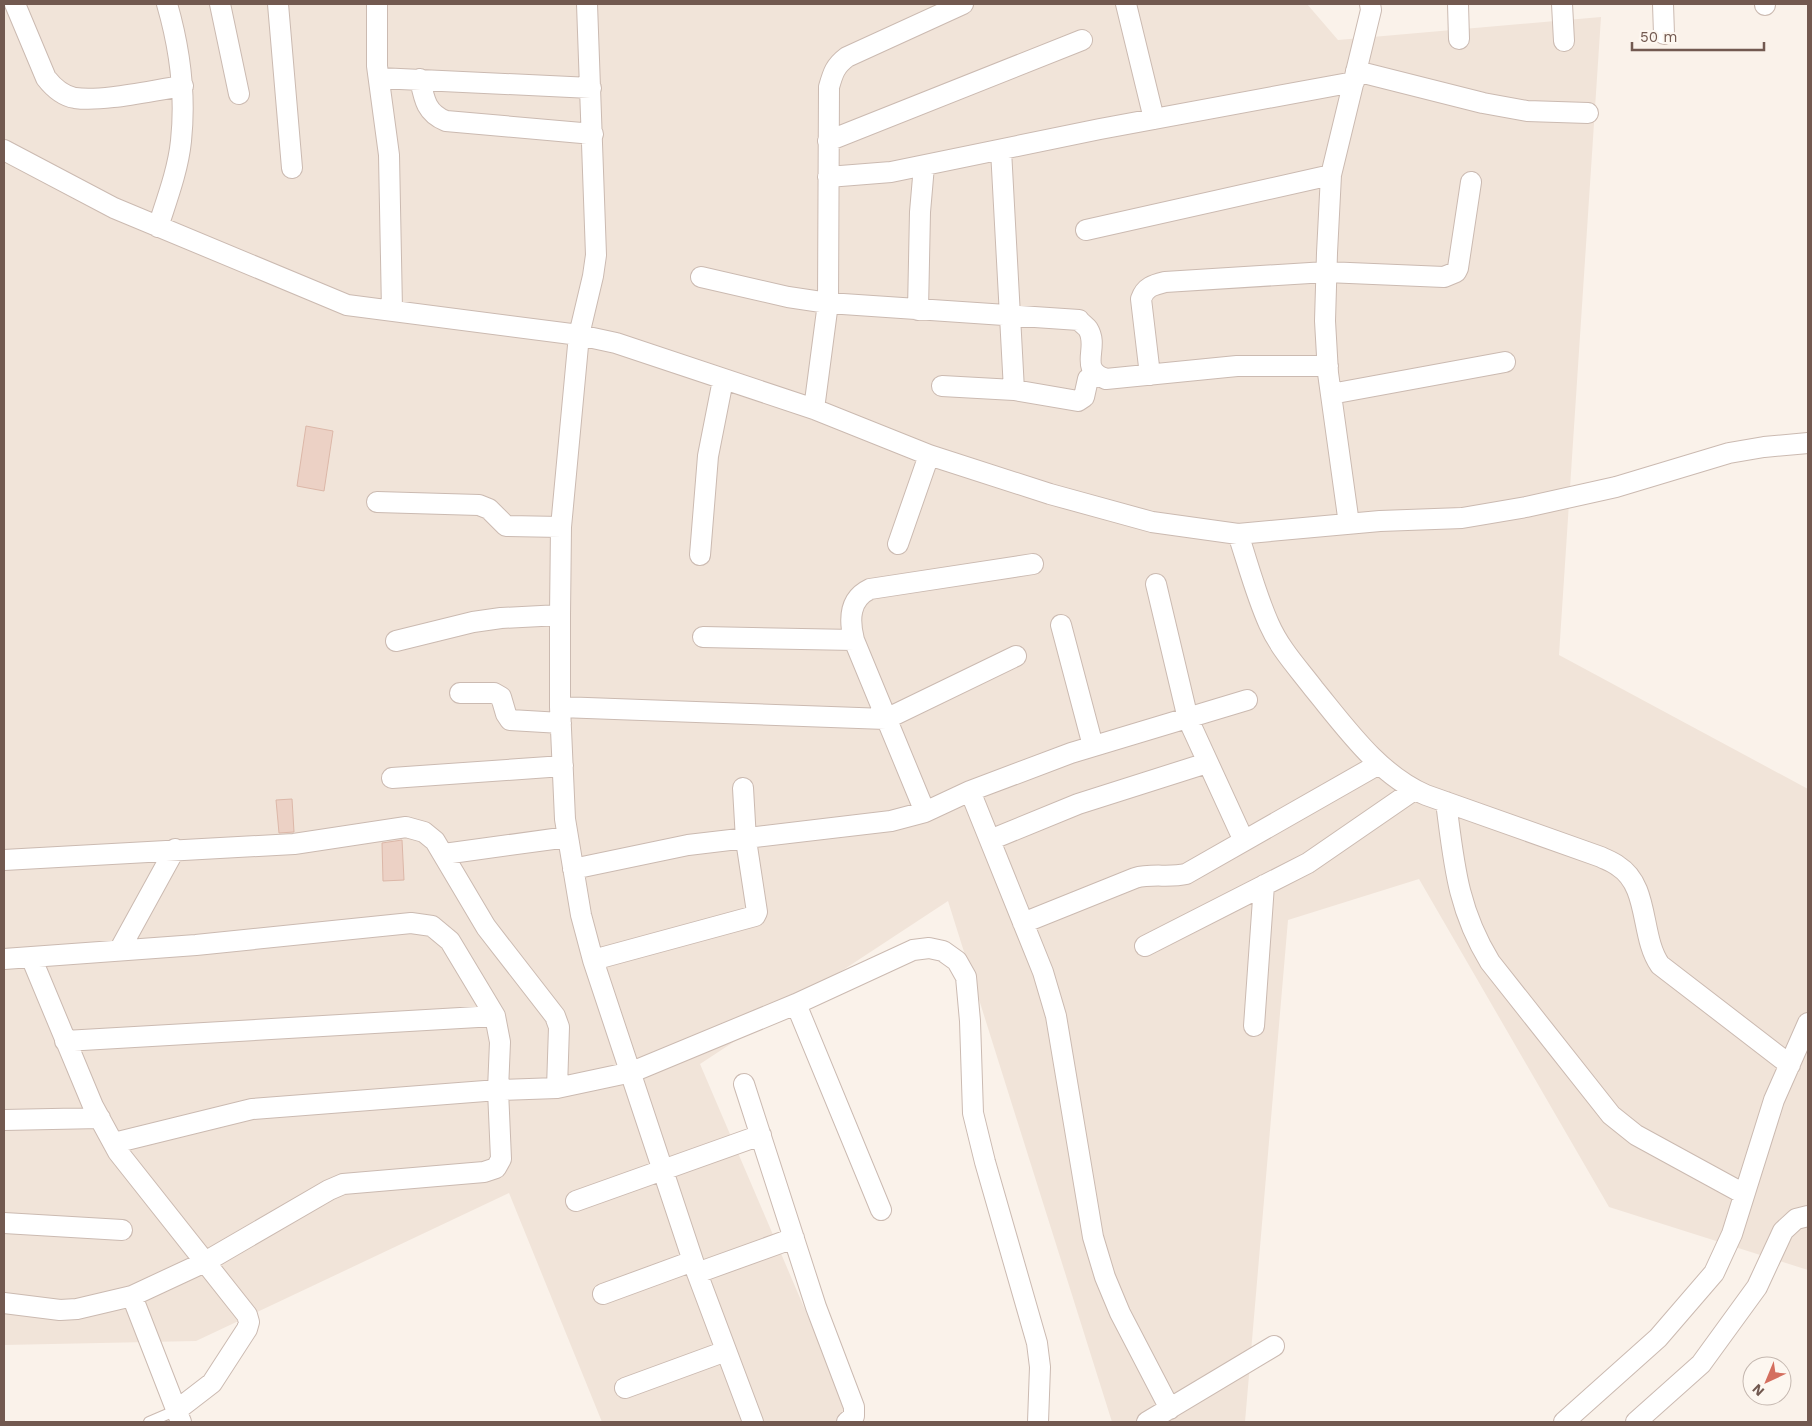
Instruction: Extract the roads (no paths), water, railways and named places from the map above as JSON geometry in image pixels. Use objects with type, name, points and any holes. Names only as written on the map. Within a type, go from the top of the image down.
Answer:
[{"type":"street","points":[[16,4],[46,78],[52,86],[63,94],[74,98],[106,97],[183,86]]},
{"type":"street","points":[[158,227],[182,141],[183,86],[174,28],[167,4]]},
{"type":"street","points":[[220,4],[239,94]]},
{"type":"street","points":[[278,4],[292,168]]},
{"type":"street","points":[[377,4],[379,78],[389,155],[392,310]]},
{"type":"street","points":[[587,4],[596,255],[579,335],[561,527],[560,715],[568,837],[581,916],[593,960],[632,1072],[695,1267],[753,1422]]},
{"type":"street","points":[[814,409],[828,303],[829,87],[837,64],[847,57],[963,4]]},
{"type":"street","points":[[1126,4],[1154,119]]},
{"type":"street","points":[[1349,524],[1328,366],[1325,321],[1326,272],[1331,175],[1371,10],[1370,4]]},
{"type":"street","points":[[1458,4],[1459,39]]},
{"type":"street","points":[[1562,4],[1564,40]]},
{"type":"street","points":[[1663,4],[1664,34]]},
{"type":"street","points":[[828,141],[1082,40]]},
{"type":"street","points":[[828,177],[891,172],[924,166],[1355,76],[1527,111],[1588,114]]},
{"type":"street","points":[[379,78],[591,88]]},
{"type":"street","points":[[420,79],[425,103],[431,112],[446,121],[593,134]]},
{"type":"street","points":[[4,150],[114,208],[347,305],[579,335],[616,344],[814,409],[929,455],[1109,512],[1152,522],[1238,534],[1349,524],[1462,518],[1526,507],[1616,487],[1728,453],[1808,443]]},
{"type":"street","points":[[1001,150],[1014,390]]},
{"type":"street","points":[[918,310],[920,212],[924,166]]},
{"type":"street","points":[[1086,230],[1331,175]]},
{"type":"street","points":[[1150,375],[1141,299],[1144,291],[1151,286],[1165,282],[1326,272],[1444,277],[1456,272],[1471,182]]},
{"type":"street","points":[[701,277],[788,297],[828,303],[1079,320],[1088,329],[1091,342],[1091,367],[1096,376]]},
{"type":"street","points":[[1331,394],[1505,362]]},
{"type":"street","points":[[942,386],[1014,390],[1078,401],[1084,397],[1088,379],[1096,376],[1106,379],[1195,368],[1237,366],[1328,366]]},
{"type":"street","points":[[700,555],[708,456],[723,380]]},
{"type":"street","points":[[898,544],[929,455]]},
{"type":"street","points":[[377,502],[479,505],[489,509],[506,526],[561,527]]},
{"type":"street","points":[[1238,534],[1269,624],[1283,650],[1331,710],[1379,764],[1414,790],[1601,857],[1619,866],[1637,889],[1655,957],[1660,965],[1790,1065]]},
{"type":"street","points":[[925,812],[854,640],[851,611],[858,597],[870,589],[1033,564]]},
{"type":"street","points":[[1156,584],[1188,719],[1244,841]]},
{"type":"street","points":[[396,641],[473,622],[501,618],[560,615]]},
{"type":"street","points":[[1060,625],[1093,746]]},
{"type":"street","points":[[703,637],[854,640]]},
{"type":"street","points":[[460,693],[494,693],[501,697],[506,714],[510,720],[560,715],[886,719],[1016,656]]},
{"type":"street","points":[[573,869],[688,845],[746,840],[891,822],[925,812],[970,792],[1093,746],[1247,700]]},
{"type":"street","points":[[990,840],[1078,804],[1207,763]]},
{"type":"street","points":[[1024,923],[1147,874],[1175,877],[1186,874],[1379,764]]},
{"type":"street","points":[[392,778],[563,766]]},
{"type":"street","points":[[593,960],[755,916],[757,912],[746,840],[743,788]]},
{"type":"street","points":[[1146,946],[1308,863],[1414,790]]},
{"type":"street","points":[[970,792],[1043,972],[1056,1016],[1092,1237],[1120,1313],[1170,1409]]},
{"type":"street","points":[[1446,802],[1457,883],[1475,938],[1490,962],[1612,1115],[1636,1135],[1744,1194]]},
{"type":"street","points":[[4,860],[175,849],[294,844],[406,827],[424,832],[435,841],[444,854],[486,927],[555,1016],[559,1027],[557,1088]]},
{"type":"street","points":[[444,854],[568,837]]},
{"type":"street","points":[[120,949],[175,849]]},
{"type":"street","points":[[1254,1026],[1264,885]]},
{"type":"street","points":[[4,958],[196,945],[411,923],[437,929],[450,941],[495,1016],[500,1042],[498,1090],[501,1159],[496,1168],[484,1172],[343,1184],[315,1197],[205,1262],[132,1296],[77,1309],[60,1310],[4,1303]]},
{"type":"street","points":[[114,1143],[252,1109],[498,1090],[557,1088],[632,1072],[796,1004],[913,950],[929,948],[943,951],[957,961],[966,977],[970,1021],[973,1113],[985,1162],[1037,1343],[1040,1367],[1038,1422]]},
{"type":"street","points":[[31,957],[65,1040],[100,1118],[114,1143],[247,1314],[249,1322],[212,1383],[179,1416],[132,1296]]},
{"type":"street","points":[[796,1004],[881,1210]]},
{"type":"street","points":[[65,1040],[495,1016]]},
{"type":"street","points":[[1564,1422],[1658,1338],[1702,1288],[1723,1256],[1774,1100],[1808,1023]]},
{"type":"street","points":[[744,1084],[816,1307],[854,1407],[854,1416],[847,1422]]},
{"type":"street","points":[[4,1120],[100,1118]]},
{"type":"street","points":[[576,1201],[664,1172],[761,1135]]},
{"type":"street","points":[[1636,1422],[1701,1364],[1757,1287],[1783,1231],[1796,1219],[1808,1216]]},
{"type":"street","points":[[4,1223],[122,1230]]},
{"type":"street","points":[[603,1294],[794,1238]]},
{"type":"street","points":[[1146,1422],[1274,1346]]},
{"type":"street","points":[[625,1388],[726,1351]]},
{"type":"lane","points":[[149,1422],[179,1416]]}]
